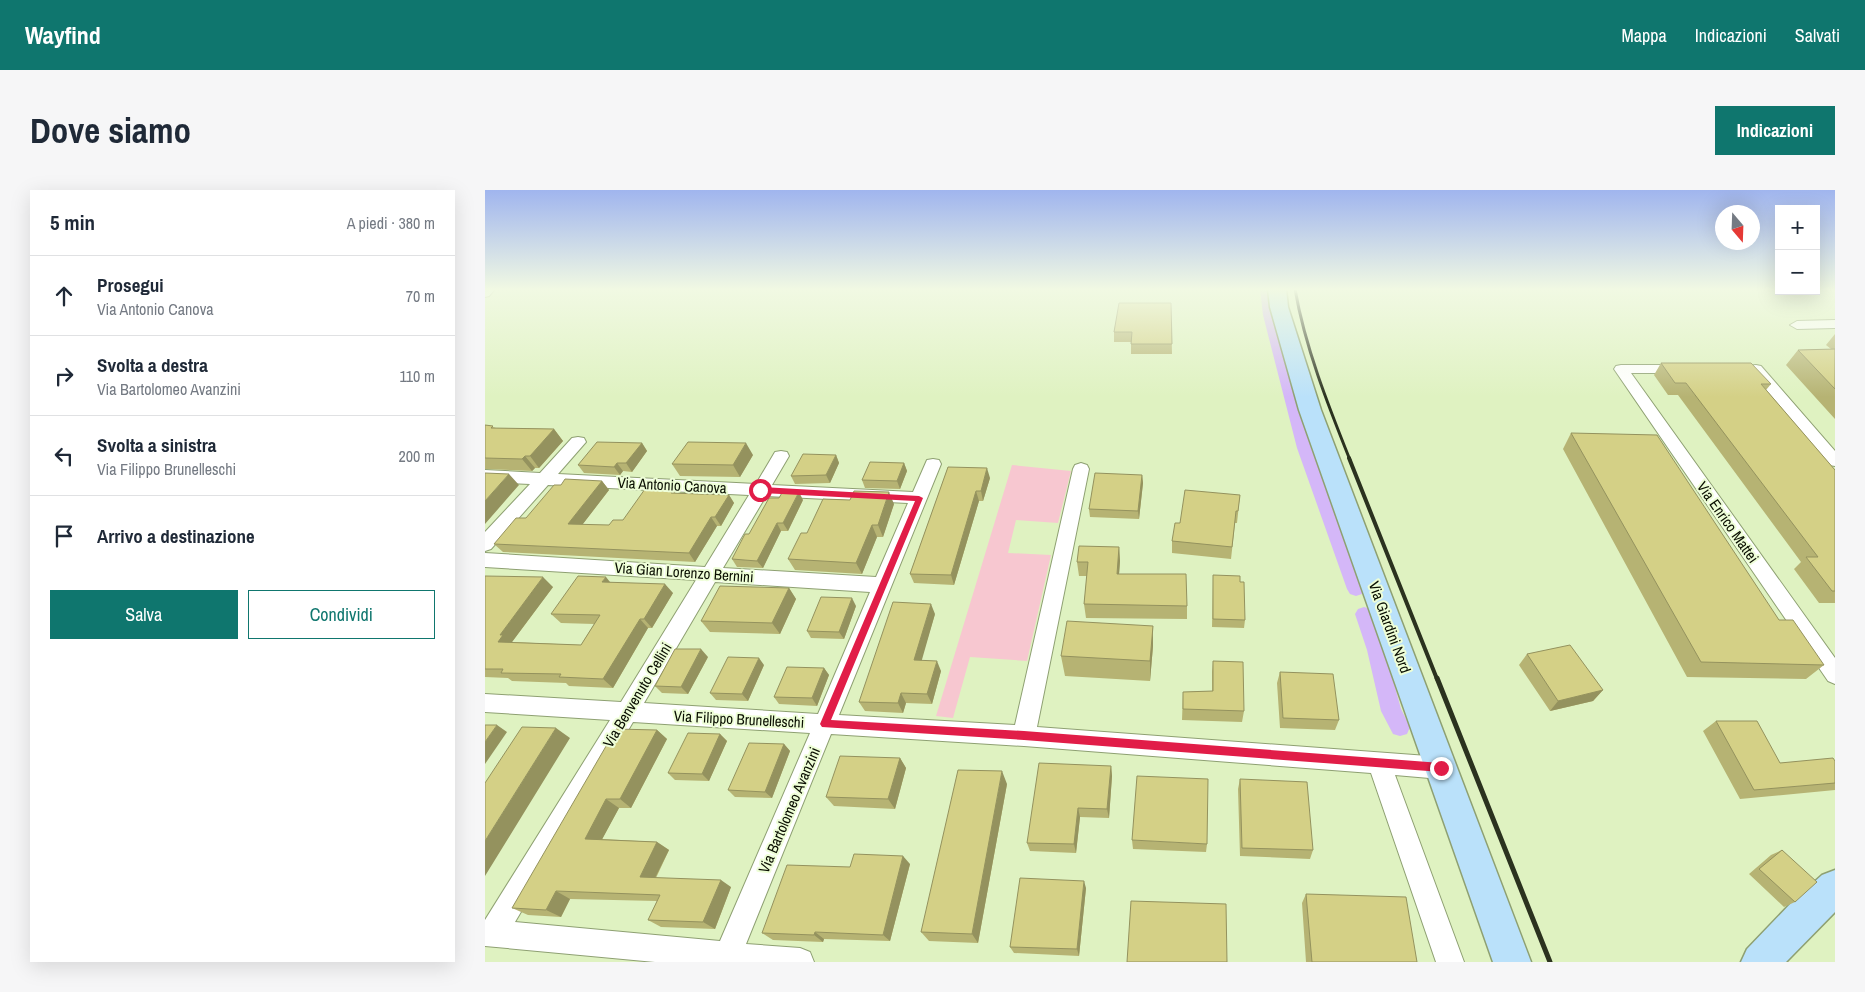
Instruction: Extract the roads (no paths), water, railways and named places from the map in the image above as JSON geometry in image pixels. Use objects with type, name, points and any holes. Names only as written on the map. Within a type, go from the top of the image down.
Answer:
[{"type":"main road","name":"Via Giardini Nord","points":[[1285,325],[1311,410],[1512,962]]},
{"type":"main road","points":[[1760,962],[1806,914],[1835,888]]},
{"type":"street","name":"Via Enrico Mattei","points":[[1698,369],[1621,368],[1835,675]]},
{"type":"street","points":[[1737,369],[1757,369],[1835,461]]},
{"type":"street","points":[[485,544],[578,442]]},
{"type":"street","name":"Via Benvenuto Cellini","points":[[489,933],[627,712],[781,456]]},
{"type":"street","name":"Via Bartolomeo Avanzini","points":[[727,958],[933,464]]},
{"type":"street","points":[[1024,736],[1081,469]]},
{"type":"street","name":"Via Antonio Canova","points":[[485,476],[919,498]]},
{"type":"street","name":"Via Gian Lorenzo Bernini","points":[[485,560],[883,585]]},
{"type":"street","name":"Via Filippo Brunelleschi","points":[[485,703],[1024,736],[1441,768]]},
{"type":"street","points":[[1379,762],[1450,962]]},
{"type":"street","points":[[489,933],[727,958],[800,962]]},
{"type":"waterway","points":[[1272,325],[1304,448],[1356,589]]},
{"type":"waterway","points":[[1364,614],[1376,650],[1391,711],[1400,727]]},
{"type":"railway","points":[[1303,325],[1311,354],[1350,460]]},
{"type":"railway","points":[[1349,458],[1437,679]]},
{"type":"railway","points":[[1437,678],[1550,962]]}]
